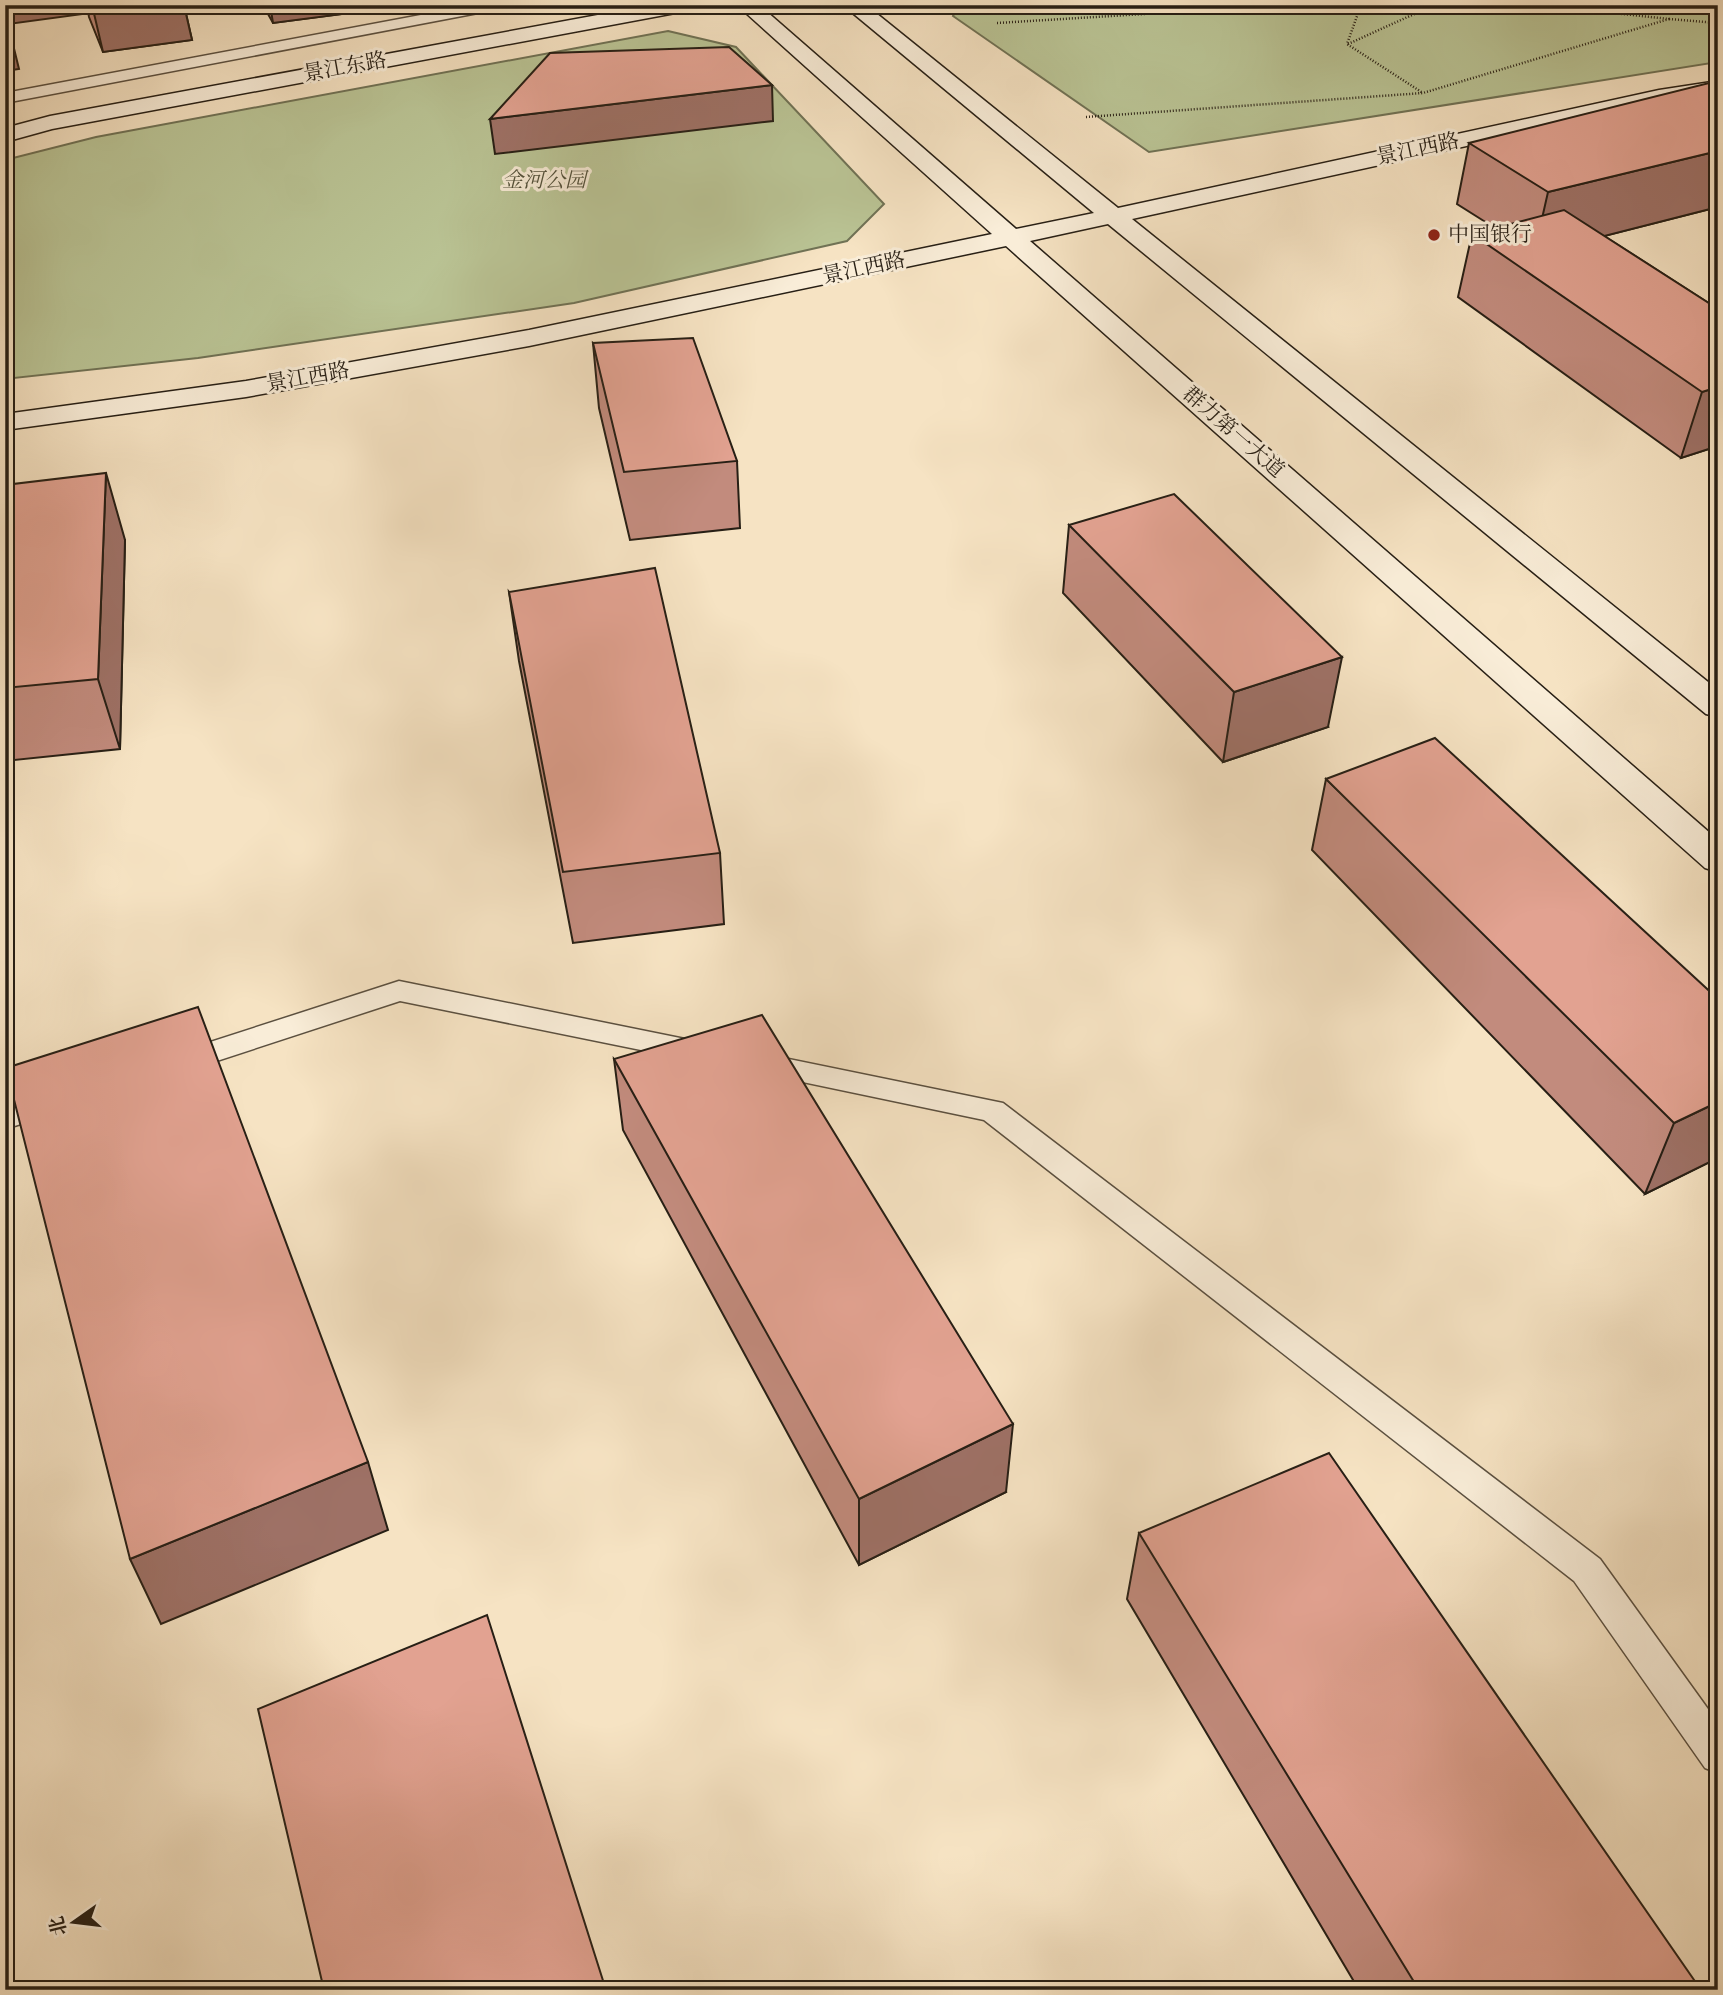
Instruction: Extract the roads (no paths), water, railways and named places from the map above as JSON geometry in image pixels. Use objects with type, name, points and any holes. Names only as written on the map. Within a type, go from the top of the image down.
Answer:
[{"type":"main road","name":"景江东路","points":[[5,135],[50,123],[686,5]]},
{"type":"main road","name":"群力第一大道","points":[[747,5],[1718,860]]},
{"type":"main road","points":[[853,5],[1718,707]]},
{"type":"main road","name":"景江西路","points":[[5,422],[246,389],[529,338],[1012,238],[1659,97],[1718,89]]},
{"type":"lane","points":[[5,98],[499,5]]},
{"type":"lane","points":[[150,1072],[399,991],[993,1111],[1587,1570],[1718,1755]]},
{"type":"lane","points":[[5,1118],[84,1093]]},
{"type":"place","name":"中国银行","points":[[1434,235]]},
{"type":"park label","name":"金河公园","points":[[544,181]]}]
